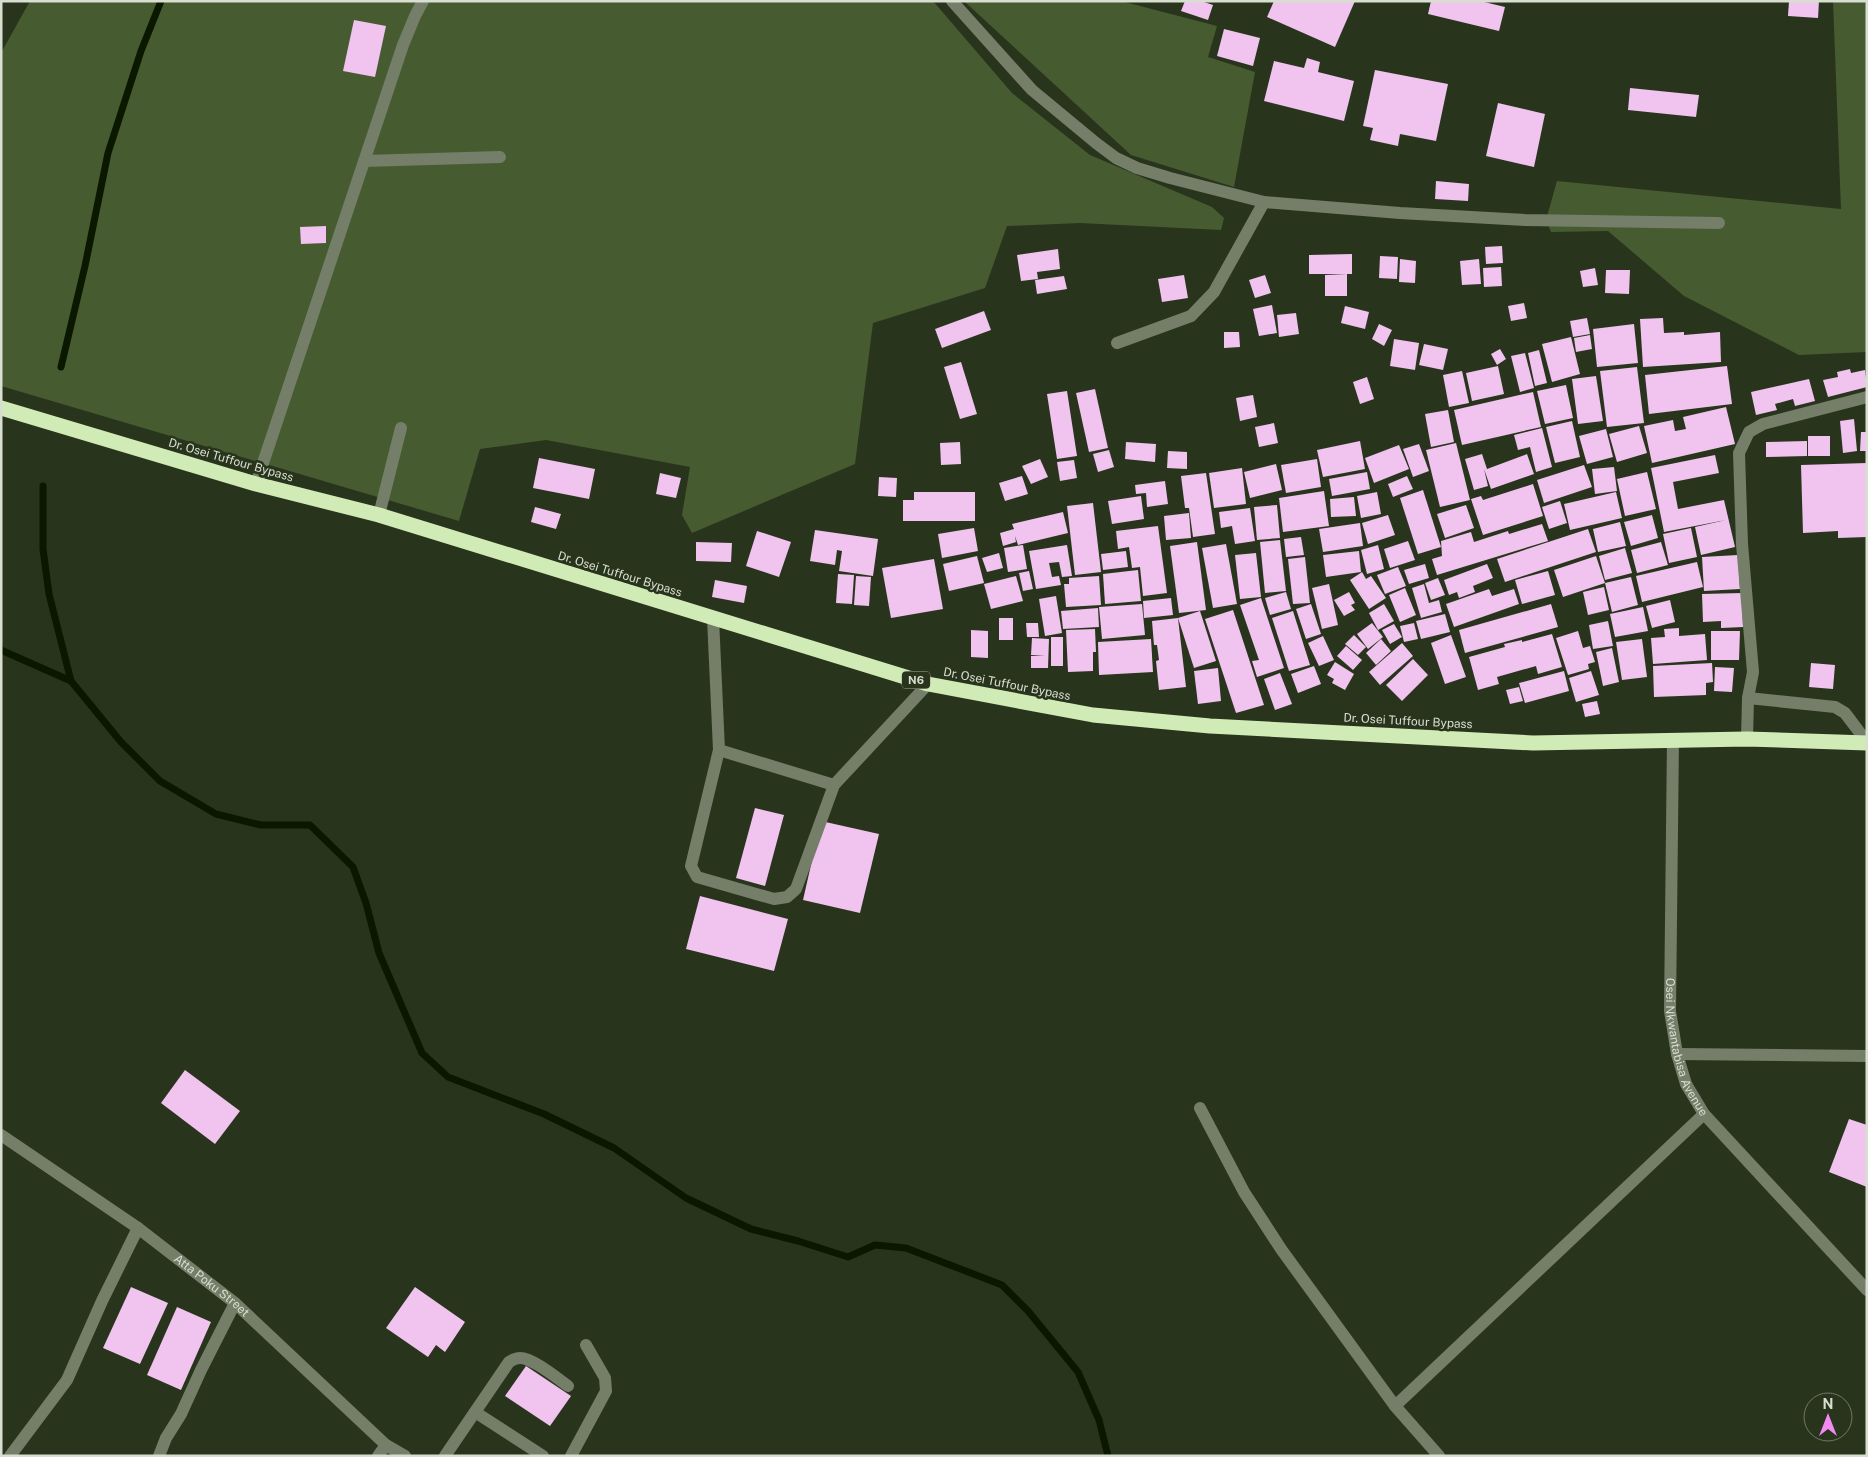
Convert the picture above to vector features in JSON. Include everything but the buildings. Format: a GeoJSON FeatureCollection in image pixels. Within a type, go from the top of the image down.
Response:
{"type":"FeatureCollection","features":[{"type":"Feature","properties":{"kind":"highway","name":"Dr. Osei Tuffour Bypass"},"geometry":{"type":"LineString","coordinates":[[1,408],[256,484],[379,515],[928,684],[1093,715],[1210,726],[1533,743],[1673,739],[1867,742]]}},
{"type":"Feature","properties":{"kind":"street"},"geometry":{"type":"LineString","coordinates":[[256,484],[403,45],[414,16],[423,1]]}},
{"type":"Feature","properties":{"kind":"street"},"geometry":{"type":"LineString","coordinates":[[952,1],[1032,90],[1116,158],[1137,168],[1170,178],[1264,202],[1400,213],[1525,220],[1719,223]]}},
{"type":"Feature","properties":{"kind":"street"},"geometry":{"type":"LineString","coordinates":[[364,161],[500,156]]}},
{"type":"Feature","properties":{"kind":"street"},"geometry":{"type":"LineString","coordinates":[[1117,343],[1191,316],[1214,292],[1264,202]]}},
{"type":"Feature","properties":{"kind":"street"},"geometry":{"type":"LineString","coordinates":[[1747,739],[1748,698],[1753,672],[1742,544],[1739,453],[1748,432],[1763,424],[1867,397]]}},
{"type":"Feature","properties":{"kind":"street"},"geometry":{"type":"LineString","coordinates":[[379,515],[401,428]]}},
{"type":"Feature","properties":{"kind":"street"},"geometry":{"type":"LineString","coordinates":[[713,618],[719,750],[691,866],[697,877],[774,899],[787,897],[796,889],[834,786],[928,684]]}},
{"type":"Feature","properties":{"kind":"street"},"geometry":{"type":"LineString","coordinates":[[1748,698],[1835,707],[1846,713],[1867,742]]}},
{"type":"Feature","properties":{"kind":"street","name":"Osei Nkwantabisa Avenue"},"geometry":{"type":"LineString","coordinates":[[1673,739],[1670,1010],[1677,1054],[1686,1084],[1704,1114],[1867,1290]]}},
{"type":"Feature","properties":{"kind":"street"},"geometry":{"type":"LineString","coordinates":[[719,750],[834,786]]}},
{"type":"Feature","properties":{"kind":"street"},"geometry":{"type":"LineString","coordinates":[[1677,1054],[1867,1056]]}},
{"type":"Feature","properties":{"kind":"street"},"geometry":{"type":"LineString","coordinates":[[1200,1108],[1244,1192],[1276,1241],[1395,1406],[1439,1456]]}},
{"type":"Feature","properties":{"kind":"street"},"geometry":{"type":"LineString","coordinates":[[1395,1406],[1704,1114]]}},
{"type":"Feature","properties":{"kind":"street","name":"Atta Poku Street"},"geometry":{"type":"LineString","coordinates":[[1,1135],[138,1228],[235,1303],[386,1445],[405,1456]]}},
{"type":"Feature","properties":{"kind":"street"},"geometry":{"type":"LineString","coordinates":[[10,1456],[67,1380],[102,1301],[138,1228]]}},
{"type":"Feature","properties":{"kind":"street"},"geometry":{"type":"LineString","coordinates":[[159,1456],[166,1438],[181,1414],[235,1303]]}},
{"type":"Feature","properties":{"kind":"street"},"geometry":{"type":"LineString","coordinates":[[571,1456],[606,1391],[605,1378],[586,1345]]}},
{"type":"Feature","properties":{"kind":"street"},"geometry":{"type":"LineString","coordinates":[[445,1456],[509,1362],[518,1357],[524,1358],[541,1367],[568,1386]]}},
{"type":"Feature","properties":{"kind":"street"},"geometry":{"type":"LineString","coordinates":[[475,1412],[543,1456]]}},
{"type":"Feature","properties":{"kind":"street"},"geometry":{"type":"LineString","coordinates":[[378,1456],[386,1445]]}},
{"type":"Feature","properties":{"kind":"green space"},"geometry":{"type":"Polygon","coordinates":[[[30,1],[933,1],[1012,93],[1090,155],[1212,207],[1224,218],[1221,230],[1080,223],[1007,226],[985,288],[873,323],[855,464],[692,533],[682,515],[690,467],[546,440],[480,449],[459,521],[1,386],[1,53],[30,1]]]}},
{"type":"Feature","properties":{"kind":"green space"},"geometry":{"type":"Polygon","coordinates":[[[964,1],[1121,1],[1217,26],[1208,57],[1255,72],[1234,187],[1131,155],[964,1]]]}},
{"type":"Feature","properties":{"kind":"green space"},"geometry":{"type":"Polygon","coordinates":[[[1833,1],[1867,1],[1867,352],[1799,355],[1684,296],[1608,231],[1551,232],[1546,220],[1557,181],[1841,209],[1833,1]]]}},
{"type":"Feature","properties":{"kind":"waterway"},"geometry":{"type":"LineString","coordinates":[[61,367],[85,266],[108,153],[141,51],[161,1]]}},
{"type":"Feature","properties":{"kind":"waterway"},"geometry":{"type":"LineString","coordinates":[[43,486],[43,549],[49,594],[71,681]]}},
{"type":"Feature","properties":{"kind":"waterway"},"geometry":{"type":"LineString","coordinates":[[1,650],[71,681],[121,742],[160,781],[216,814],[261,825],[310,825],[353,867],[366,903],[379,953],[422,1053],[448,1077],[544,1114],[614,1148],[686,1198],[751,1229],[798,1241],[848,1257],[875,1245],[906,1248],[1002,1285],[1028,1311],[1078,1372],[1099,1420],[1108,1456]]}}]}
